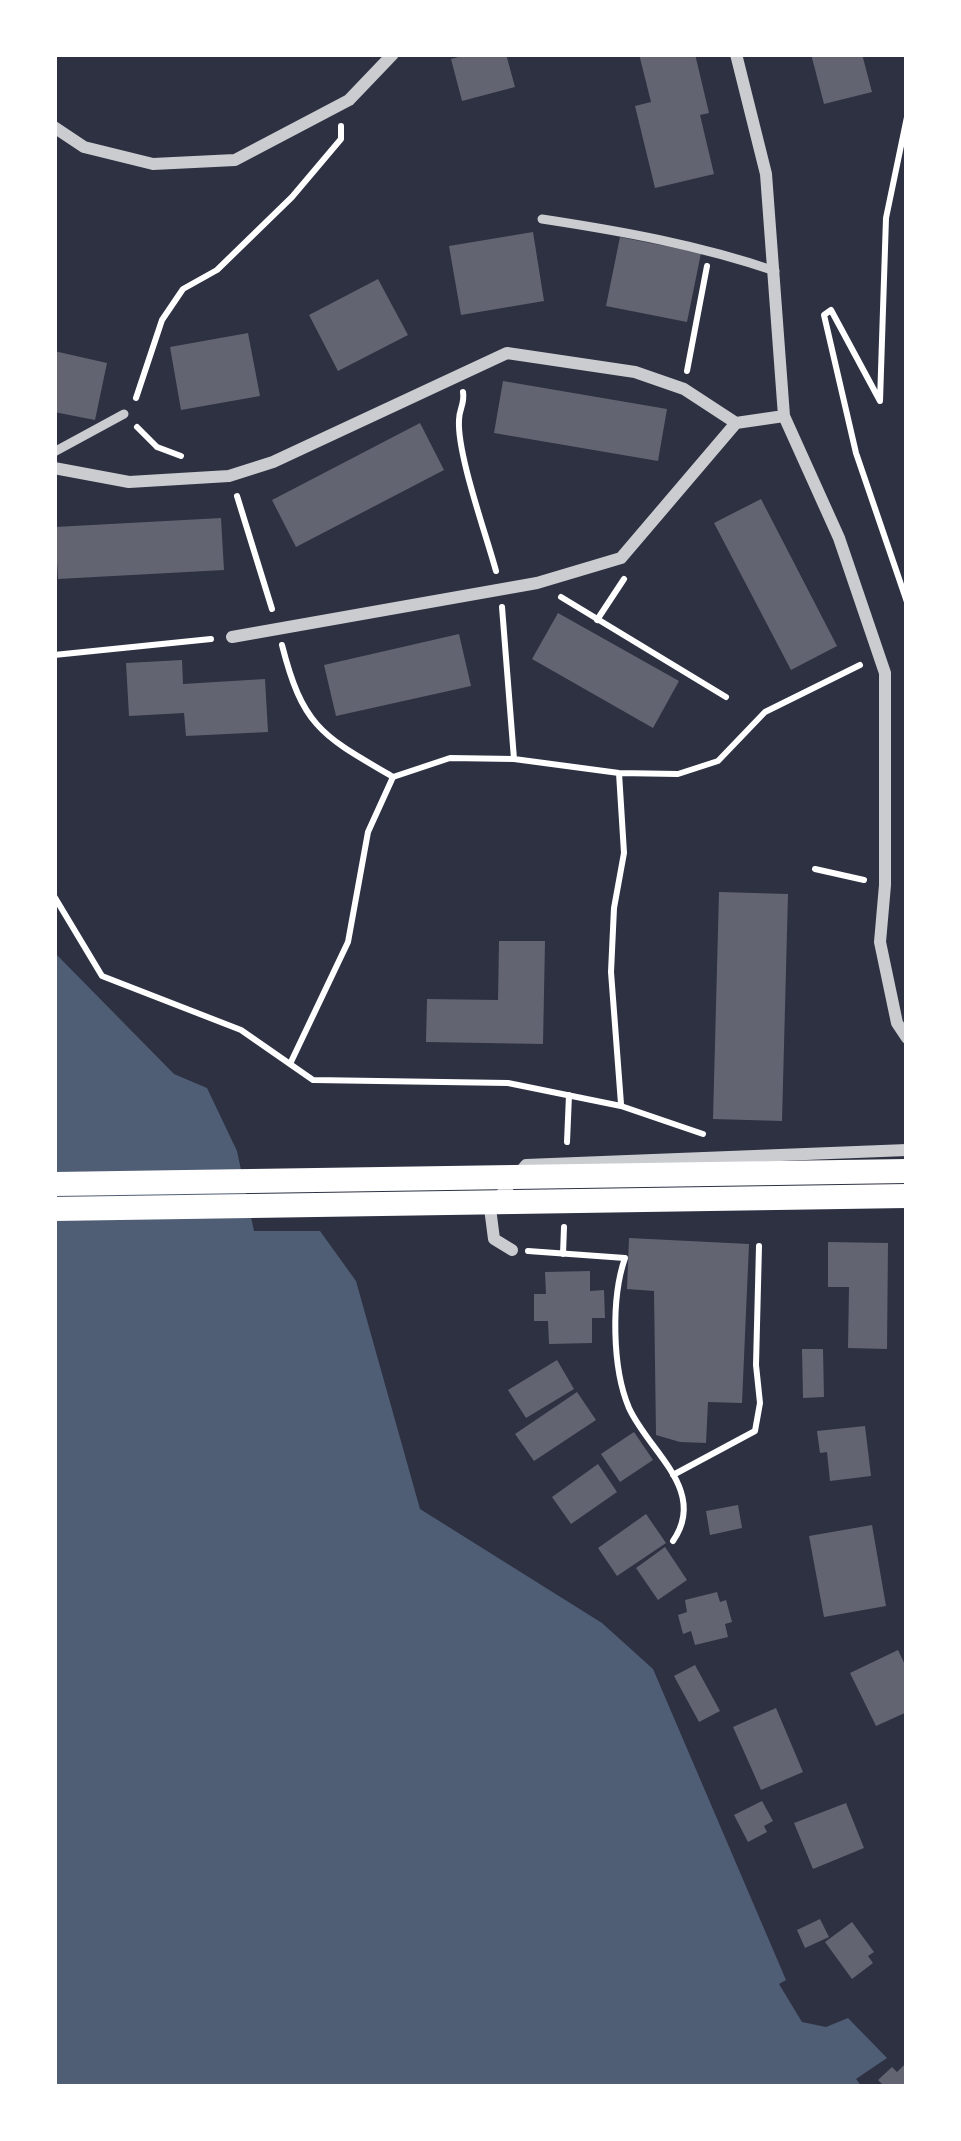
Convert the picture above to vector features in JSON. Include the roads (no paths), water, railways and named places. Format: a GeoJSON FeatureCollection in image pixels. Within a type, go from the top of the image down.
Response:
{"type":"FeatureCollection","features":[{"type":"Feature","properties":{"kind":"main road"},"geometry":{"type":"LineString","coordinates":[[54,1184],[907,1171]]}},
{"type":"Feature","properties":{"kind":"main road"},"geometry":{"type":"LineString","coordinates":[[54,1209],[907,1196]]}},
{"type":"Feature","properties":{"kind":"street"},"geometry":{"type":"LineString","coordinates":[[54,128],[84,147],[152,164],[235,160],[340,104],[393,54]]}},
{"type":"Feature","properties":{"kind":"street"},"geometry":{"type":"LineString","coordinates":[[736,54],[766,174],[784,416],[839,538],[885,673],[880,942],[897,1023],[907,1038]]}},
{"type":"Feature","properties":{"kind":"street"},"geometry":{"type":"LineString","coordinates":[[54,468],[129,482],[229,476],[273,462],[507,353],[635,372],[684,389],[736,423]]}},
{"type":"Feature","properties":{"kind":"street"},"geometry":{"type":"LineString","coordinates":[[232,637],[537,583],[621,558],[736,423],[784,416]]}},
{"type":"Feature","properties":{"kind":"street"},"geometry":{"type":"LineString","coordinates":[[512,1250],[494,1239],[490,1208],[526,1165],[907,1150]]}},
{"type":"Feature","properties":{"kind":"lane"},"geometry":{"type":"LineString","coordinates":[[542,219],[710,250],[775,272]]}},
{"type":"Feature","properties":{"kind":"lane"},"geometry":{"type":"LineString","coordinates":[[54,452],[124,414]]}},
{"type":"Feature","properties":{"kind":"water"},"geometry":{"type":"Polygon","coordinates":[[[54,952],[174,1074],[207,1088],[237,1151],[254,1231],[320,1231],[356,1281],[420,1509],[602,1623],[653,1669],[786,1980],[779,1984],[802,2022],[826,2027],[848,2018],[887,2058],[856,2079],[862,2087],[54,2087],[54,952]]]}}]}
